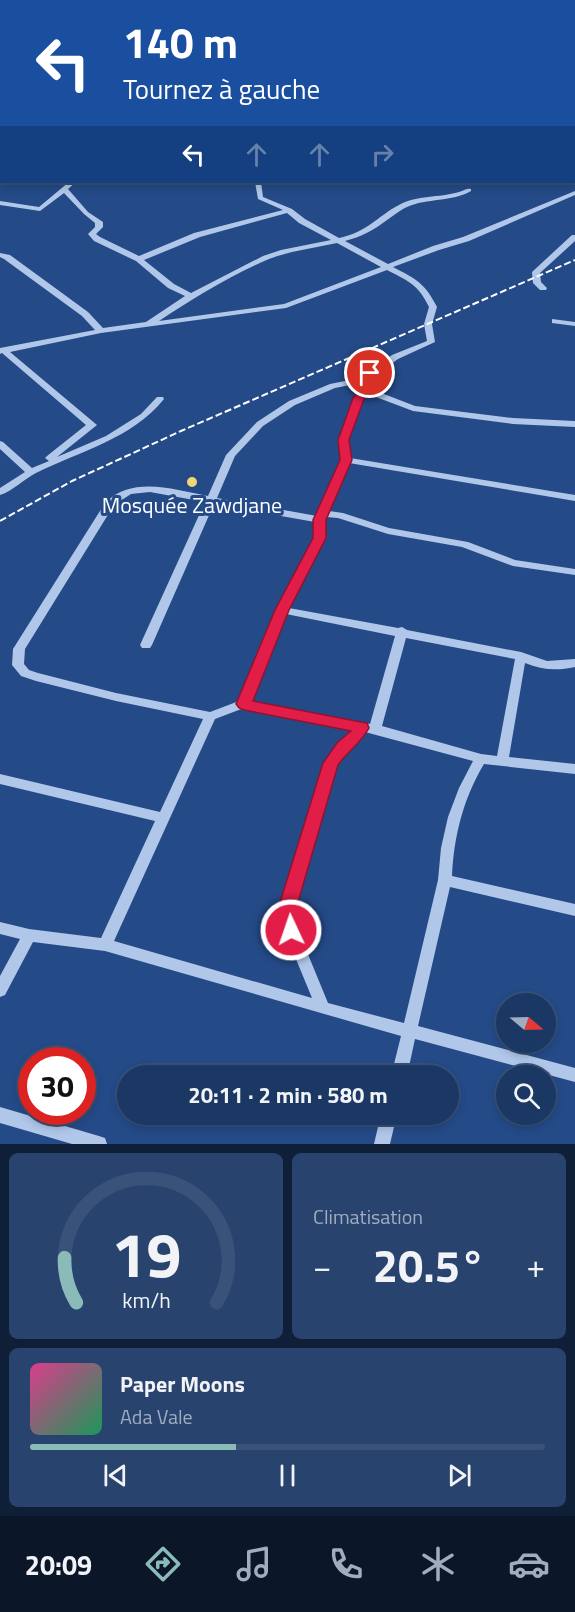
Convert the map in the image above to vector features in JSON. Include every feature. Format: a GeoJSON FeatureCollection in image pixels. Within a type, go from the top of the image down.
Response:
{"type":"FeatureCollection","features":[{"type":"Feature","properties":{"kind":"street"},"geometry":{"type":"LineString","coordinates":[[0,203],[40,208],[72,183]]}},
{"type":"Feature","properties":{"kind":"street"},"geometry":{"type":"LineString","coordinates":[[244,704],[282,610],[320,538],[321,516],[346,460],[344,440],[370,373],[416,346],[431,342],[428,324],[433,307],[422,286],[298,218],[290,210],[260,198],[258,183]]}},
{"type":"Feature","properties":{"kind":"street"},"geometry":{"type":"LineString","coordinates":[[64,189],[86,213],[99,222],[99,227],[92,234],[97,239],[139,259],[171,286],[191,296]]}},
{"type":"Feature","properties":{"kind":"street"},"geometry":{"type":"LineString","coordinates":[[146,326],[191,296],[275,255],[340,242],[370,229],[402,206],[462,194],[470,190]]}},
{"type":"Feature","properties":{"kind":"street"},"geometry":{"type":"LineString","coordinates":[[1,351],[101,331],[286,306],[466,239],[575,193]]}},
{"type":"Feature","properties":{"kind":"street"},"geometry":{"type":"LineString","coordinates":[[139,259],[197,235],[290,210]]}},
{"type":"Feature","properties":{"kind":"street"},"geometry":{"type":"LineString","coordinates":[[543,288],[537,283],[536,272],[575,237]]}},
{"type":"Feature","properties":{"kind":"street"},"geometry":{"type":"LineString","coordinates":[[0,255],[7,257],[85,314],[101,331]]}},
{"type":"Feature","properties":{"kind":"street"},"geometry":{"type":"LineString","coordinates":[[555,321],[575,324]]}},
{"type":"Feature","properties":{"kind":"street"},"geometry":{"type":"LineString","coordinates":[[0,492],[35,470],[92,425],[1,351]]}},
{"type":"Feature","properties":{"kind":"street"},"geometry":{"type":"LineString","coordinates":[[146,645],[231,456],[260,424],[292,403],[333,386],[365,386],[412,408],[513,421],[575,424]]}},
{"type":"Feature","properties":{"kind":"street"},"geometry":{"type":"LineString","coordinates":[[35,470],[109,438],[144,416],[160,399]]}},
{"type":"Feature","properties":{"kind":"street"},"geometry":{"type":"LineString","coordinates":[[0,444],[35,470]]}},
{"type":"Feature","properties":{"kind":"street"},"geometry":{"type":"LineString","coordinates":[[346,460],[575,498]]}},
{"type":"Feature","properties":{"kind":"street"},"geometry":{"type":"LineString","coordinates":[[575,572],[513,562],[464,544],[388,531],[339,515],[321,516],[138,489],[115,499],[101,514],[19,649],[17,658],[18,665],[25,673],[116,697],[210,716],[244,704],[368,728],[481,759],[575,769]]}},
{"type":"Feature","properties":{"kind":"street"},"geometry":{"type":"LineString","coordinates":[[282,610],[521,656],[534,664],[552,668],[575,663]]}},
{"type":"Feature","properties":{"kind":"street"},"geometry":{"type":"LineString","coordinates":[[323,1008],[291,930],[287,909],[331,763],[342,747],[368,728],[402,632]]}},
{"type":"Feature","properties":{"kind":"street"},"geometry":{"type":"LineString","coordinates":[[502,761],[521,656]]}},
{"type":"Feature","properties":{"kind":"street"},"geometry":{"type":"LineString","coordinates":[[105,945],[210,716]]}},
{"type":"Feature","properties":{"kind":"street"},"geometry":{"type":"LineString","coordinates":[[402,1065],[445,880],[445,848],[456,808],[468,779],[481,759]]}},
{"type":"Feature","properties":{"kind":"street"},"geometry":{"type":"LineString","coordinates":[[0,779],[163,818]]}},
{"type":"Feature","properties":{"kind":"street"},"geometry":{"type":"LineString","coordinates":[[445,880],[575,910]]}},
{"type":"Feature","properties":{"kind":"street"},"geometry":{"type":"LineString","coordinates":[[0,928],[29,935],[105,945],[323,1008],[575,1075]]}},
{"type":"Feature","properties":{"kind":"street"},"geometry":{"type":"LineString","coordinates":[[0,990],[29,935]]}},
{"type":"Feature","properties":{"kind":"street"},"geometry":{"type":"LineString","coordinates":[[0,1115],[96,1144]]}},
{"type":"Feature","properties":{"kind":"street"},"geometry":{"type":"LineString","coordinates":[[382,1144],[386,1125]]}},
{"type":"Feature","properties":{"kind":"railway"},"geometry":{"type":"LineString","coordinates":[[0,521],[72,481],[181,431],[575,260]]}},
{"type":"Feature","properties":{"kind":"place","name":"Mosquée Zawdjane"},"geometry":{"type":"Point","coordinates":[192,482]}},
{"type":"Feature","properties":{"kind":"route"},"geometry":{"type":"LineString","coordinates":[[291,930],[287,909],[331,763],[342,747],[355,738],[361,728],[244,704],[282,610],[320,538],[318,527],[320,520],[346,460],[344,440],[359,398],[367,391],[363,380],[370,373]]}}]}
